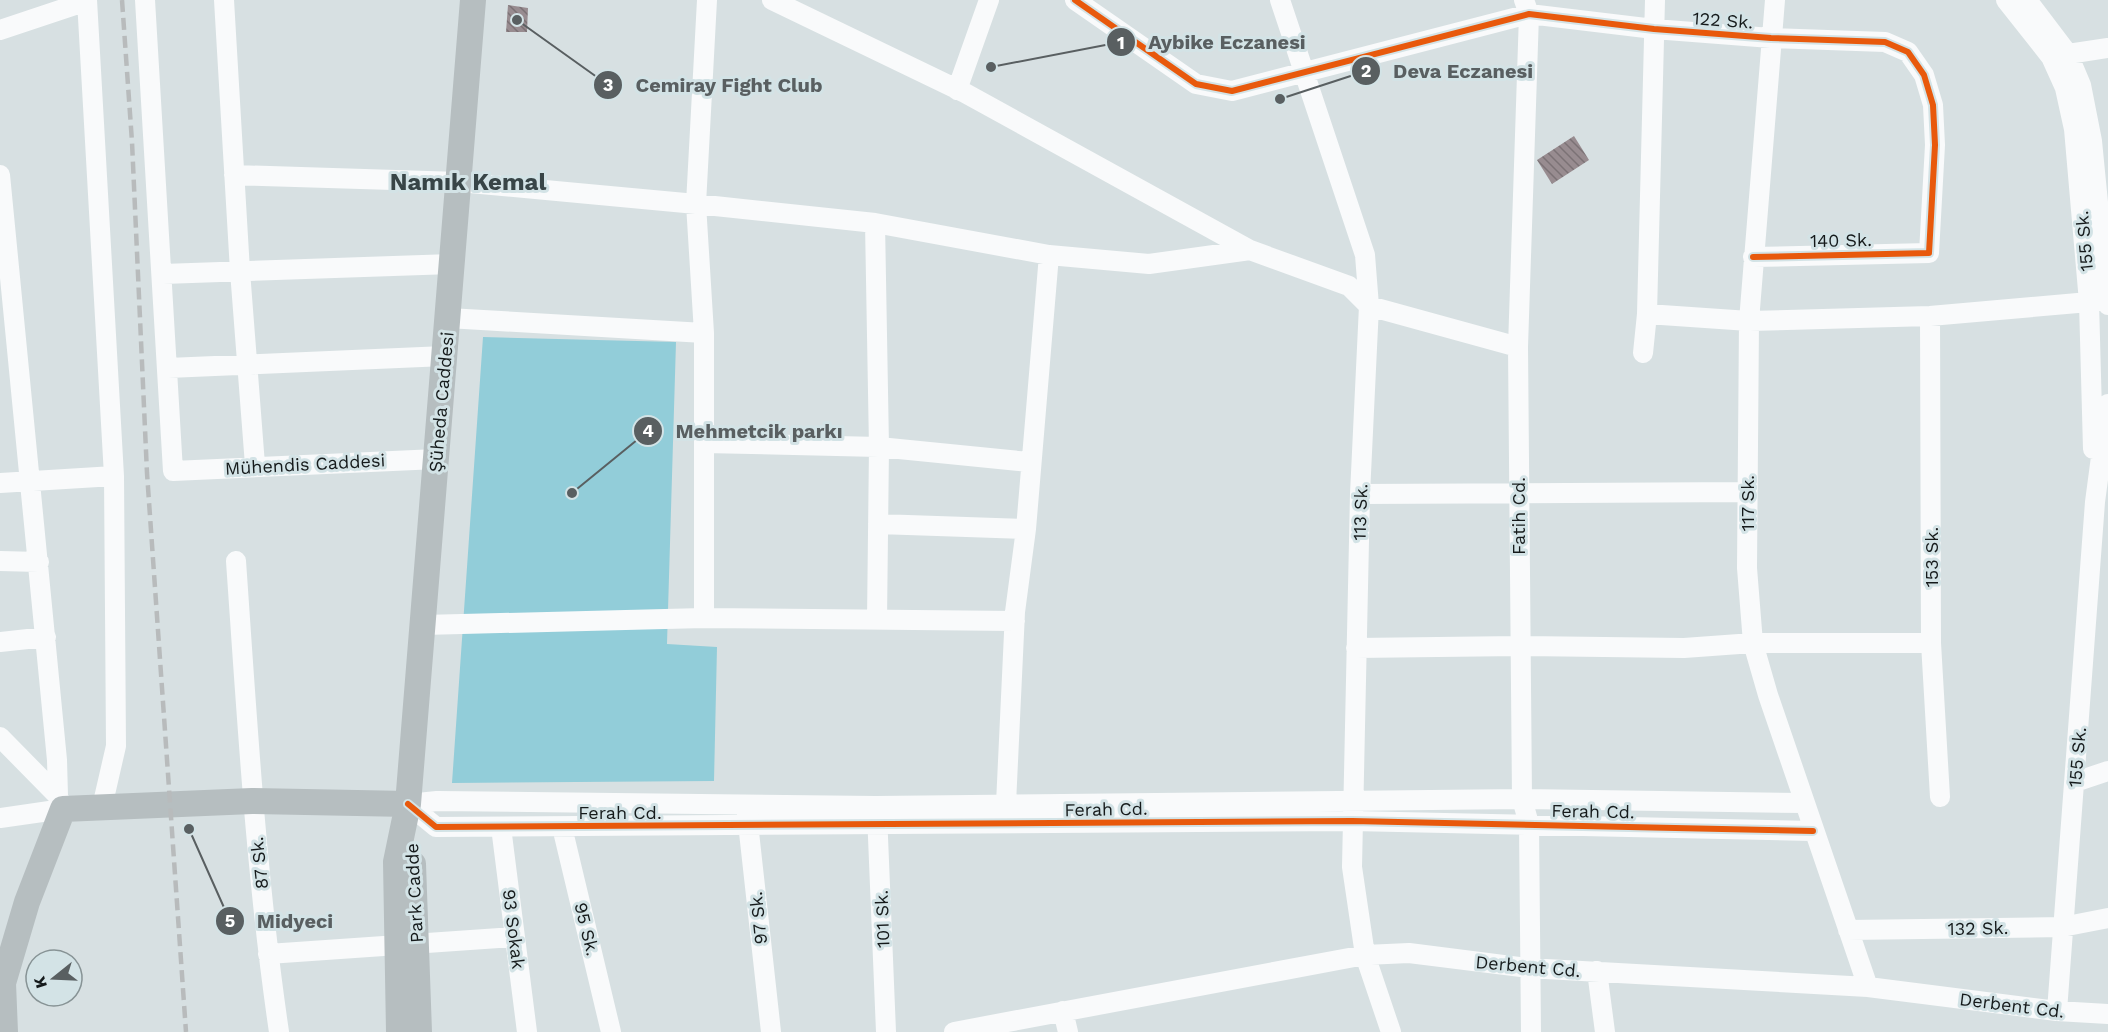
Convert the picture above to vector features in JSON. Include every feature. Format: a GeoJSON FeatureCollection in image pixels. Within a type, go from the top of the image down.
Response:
{"type":"FeatureCollection","features":[{"type":"Feature","properties":{"kind":"main road","name":"Şüheda Caddesi"},"geometry":{"type":"LineString","coordinates":[[408,804],[473,0]]}},
{"type":"Feature","properties":{"kind":"main road"},"geometry":{"type":"LineString","coordinates":[[4,1032],[2,981],[60,802],[102,807],[252,801],[408,804]]}},
{"type":"Feature","properties":{"kind":"main road","name":"Park Cadde"},"geometry":{"type":"LineString","coordinates":[[399,1032],[407,943],[408,804]]}},
{"type":"Feature","properties":{"kind":"main road","name":"Park Cadde"},"geometry":{"type":"LineString","coordinates":[[407,943],[419,1032]]}},
{"type":"Feature","properties":{"kind":"street"},"geometry":{"type":"LineString","coordinates":[[145,0],[168,368],[445,356]]}},
{"type":"Feature","properties":{"kind":"street"},"geometry":{"type":"LineString","coordinates":[[224,0],[240,271],[255,465]]}},
{"type":"Feature","properties":{"kind":"street"},"geometry":{"type":"LineString","coordinates":[[704,618],[704,333],[696,204],[707,0]]}},
{"type":"Feature","properties":{"kind":"street"},"geometry":{"type":"LineString","coordinates":[[772,0],[957,90],[1250,250],[1349,286],[1368,306],[1518,347]]}},
{"type":"Feature","properties":{"kind":"street"},"geometry":{"type":"LineString","coordinates":[[957,90],[989,0]]}},
{"type":"Feature","properties":{"kind":"street","name":"122 Sk."},"geometry":{"type":"LineString","coordinates":[[1075,0],[1196,84],[1232,91],[1307,73],[1527,7],[1654,29],[1770,38],[1885,42],[1908,52],[1924,75],[1933,105],[1935,145],[1929,253]]}},
{"type":"Feature","properties":{"kind":"street","name":"113 Sk."},"geometry":{"type":"LineString","coordinates":[[1280,0],[1307,73],[1365,255],[1368,306],[1360,494],[1352,867],[1365,955],[1391,1032]]}},
{"type":"Feature","properties":{"kind":"street"},"geometry":{"type":"LineString","coordinates":[[1643,353],[1647,315],[1655,0]]}},
{"type":"Feature","properties":{"kind":"street","name":"117 Sk."},"geometry":{"type":"LineString","coordinates":[[1775,0],[1770,38],[1749,321],[1746,492],[1747,568],[1753,643],[1813,831],[1868,987]]}},
{"type":"Feature","properties":{"kind":"street","name":"155 Sk."},"geometry":{"type":"LineString","coordinates":[[2006,0],[2051,57],[2065,88],[2074,129],[2099,303]]}},
{"type":"Feature","properties":{"kind":"street","name":"155 Sk."},"geometry":{"type":"LineString","coordinates":[[2027,0],[2068,54],[2081,85],[2092,141],[2099,303],[2095,502],[2057,1011]]}},
{"type":"Feature","properties":{"kind":"street"},"geometry":{"type":"LineString","coordinates":[[0,30],[87,1],[114,476],[116,746],[102,807]]}},
{"type":"Feature","properties":{"kind":"street","name":"Fatih Cd."},"geometry":{"type":"LineString","coordinates":[[1527,7],[1518,347],[1518,492],[1522,799],[1529,824],[1528,968],[1531,1032]]}},
{"type":"Feature","properties":{"kind":"street"},"geometry":{"type":"LineString","coordinates":[[2068,54],[2108,48]]}},
{"type":"Feature","properties":{"kind":"street"},"geometry":{"type":"LineString","coordinates":[[234,174],[459,182],[696,204],[875,223],[1049,255],[1149,264],[1250,250]]}},
{"type":"Feature","properties":{"kind":"street"},"geometry":{"type":"LineString","coordinates":[[0,175],[32,483],[60,802]]}},
{"type":"Feature","properties":{"kind":"street"},"geometry":{"type":"LineString","coordinates":[[875,223],[879,447],[877,620]]}},
{"type":"Feature","properties":{"kind":"street","name":"140 Sk."},"geometry":{"type":"LineString","coordinates":[[1753,257],[1929,253]]}},
{"type":"Feature","properties":{"kind":"street"},"geometry":{"type":"LineString","coordinates":[[1006,804],[1015,621],[1026,529],[1029,462],[1049,255]]}},
{"type":"Feature","properties":{"kind":"street"},"geometry":{"type":"LineString","coordinates":[[163,274],[452,264]]}},
{"type":"Feature","properties":{"kind":"street"},"geometry":{"type":"LineString","coordinates":[[1647,315],[1749,321],[1930,316],[2099,303]]}},
{"type":"Feature","properties":{"kind":"street","name":"153 Sk."},"geometry":{"type":"LineString","coordinates":[[1930,316],[1931,643],[1940,797]]}},
{"type":"Feature","properties":{"kind":"street"},"geometry":{"type":"LineString","coordinates":[[448,318],[704,333]]}},
{"type":"Feature","properties":{"kind":"street","name":"Mühendis Caddesi"},"geometry":{"type":"LineString","coordinates":[[168,368],[173,471],[255,465],[437,459]]}},
{"type":"Feature","properties":{"kind":"street","name":"155 Sk."},"geometry":{"type":"LineString","coordinates":[[2095,502],[2108,404]]}},
{"type":"Feature","properties":{"kind":"street"},"geometry":{"type":"LineString","coordinates":[[704,443],[879,447],[1029,462]]}},
{"type":"Feature","properties":{"kind":"street"},"geometry":{"type":"LineString","coordinates":[[0,483],[32,483],[114,476]]}},
{"type":"Feature","properties":{"kind":"street"},"geometry":{"type":"LineString","coordinates":[[1360,494],[1746,492]]}},
{"type":"Feature","properties":{"kind":"street"},"geometry":{"type":"LineString","coordinates":[[878,524],[1026,529]]}},
{"type":"Feature","properties":{"kind":"street"},"geometry":{"type":"LineString","coordinates":[[0,561],[39,562]]}},
{"type":"Feature","properties":{"kind":"street","name":"87 Sk."},"geometry":{"type":"LineString","coordinates":[[236,561],[252,801],[268,954],[279,1032]]}},
{"type":"Feature","properties":{"kind":"street"},"geometry":{"type":"LineString","coordinates":[[423,625],[704,618],[1015,621]]}},
{"type":"Feature","properties":{"kind":"street"},"geometry":{"type":"LineString","coordinates":[[0,642],[46,637]]}},
{"type":"Feature","properties":{"kind":"street"},"geometry":{"type":"LineString","coordinates":[[1356,648],[1519,646],[1684,648],[1753,643],[1931,643]]}},
{"type":"Feature","properties":{"kind":"street"},"geometry":{"type":"LineString","coordinates":[[0,737],[60,802]]}},
{"type":"Feature","properties":{"kind":"street"},"geometry":{"type":"LineString","coordinates":[[2074,782],[2108,771]]}},
{"type":"Feature","properties":{"kind":"street","name":"Ferah Cd."},"geometry":{"type":"LineString","coordinates":[[408,804],[435,827],[562,827],[878,826],[1352,812],[1522,799],[1804,803]]}},
{"type":"Feature","properties":{"kind":"street","name":"Ferah Cd."},"geometry":{"type":"LineString","coordinates":[[408,804],[437,801],[876,806],[1006,804],[1352,812],[1529,824],[1813,831]]}},
{"type":"Feature","properties":{"kind":"street"},"geometry":{"type":"LineString","coordinates":[[0,818],[60,802]]}},
{"type":"Feature","properties":{"kind":"street","name":"97 Sk."},"geometry":{"type":"LineString","coordinates":[[746,804],[771,1032]]}},
{"type":"Feature","properties":{"kind":"street","name":"101 Sk."},"geometry":{"type":"LineString","coordinates":[[876,806],[886,1032]]}},
{"type":"Feature","properties":{"kind":"street","name":"93 Sokak"},"geometry":{"type":"LineString","coordinates":[[501,827],[527,1032]]}},
{"type":"Feature","properties":{"kind":"street","name":"95 Sk."},"geometry":{"type":"LineString","coordinates":[[562,827],[611,1032]]}},
{"type":"Feature","properties":{"kind":"street","name":"132 Sk."},"geometry":{"type":"LineString","coordinates":[[1848,930],[2062,927],[2108,918]]}},
{"type":"Feature","properties":{"kind":"street"},"geometry":{"type":"LineString","coordinates":[[268,954],[515,937]]}},
{"type":"Feature","properties":{"kind":"street","name":"Derbent Cd."},"geometry":{"type":"LineString","coordinates":[[961,1031],[1365,955],[1409,953],[1528,968],[1868,987],[2057,1011],[2108,1014]]}},
{"type":"Feature","properties":{"kind":"street"},"geometry":{"type":"LineString","coordinates":[[1597,971],[1605,1032]]}},
{"type":"Feature","properties":{"kind":"street"},"geometry":{"type":"LineString","coordinates":[[1063,1011],[1068,1032]]}},
{"type":"Feature","properties":{"kind":"shaded area"},"geometry":{"type":"Polygon","coordinates":[[[483,337],[676,342],[667,644],[717,647],[714,781],[452,783],[483,337]]]}},
{"type":"Feature","properties":{"kind":"building"},"geometry":{"type":"Polygon","coordinates":[[[508,5],[528,8],[527,32],[506,32],[508,5]]]}},
{"type":"Feature","properties":{"kind":"building"},"geometry":{"type":"Polygon","coordinates":[[[1574,136],[1589,160],[1552,184],[1537,160],[1574,136]]]}},
{"type":"Feature","properties":{"kind":"railway"},"geometry":{"type":"LineString","coordinates":[[122,0],[132,142],[147,473],[186,1032]]}},
{"type":"Feature","properties":{"kind":"cycle path"},"geometry":{"type":"LineString","coordinates":[[1075,0],[1196,84],[1232,91],[1529,14],[1654,29],[1771,38],[1885,42],[1908,52],[1924,75],[1933,105],[1935,145],[1929,253],[1753,257]]}},
{"type":"Feature","properties":{"kind":"cycle path"},"geometry":{"type":"LineString","coordinates":[[408,804],[436,827],[1352,821],[1813,831]]}},
{"type":"Feature","properties":{"kind":"place","name":"Cemiray Fight Club"},"geometry":{"type":"Point","coordinates":[517,20]}},
{"type":"Feature","properties":{"kind":"place","name":"Aybike Eczanesi"},"geometry":{"type":"Point","coordinates":[991,67]}},
{"type":"Feature","properties":{"kind":"place","name":"Deva Eczanesi"},"geometry":{"type":"Point","coordinates":[1280,99]}},
{"type":"Feature","properties":{"kind":"place","name":"Mehmetcik parkı"},"geometry":{"type":"Point","coordinates":[572,493]}},
{"type":"Feature","properties":{"kind":"place","name":"Midyeci"},"geometry":{"type":"Point","coordinates":[189,829]}},
{"type":"Feature","properties":{"kind":"district","name":"Namık Kemal"},"geometry":{"type":"Point","coordinates":[468,182]}}]}
